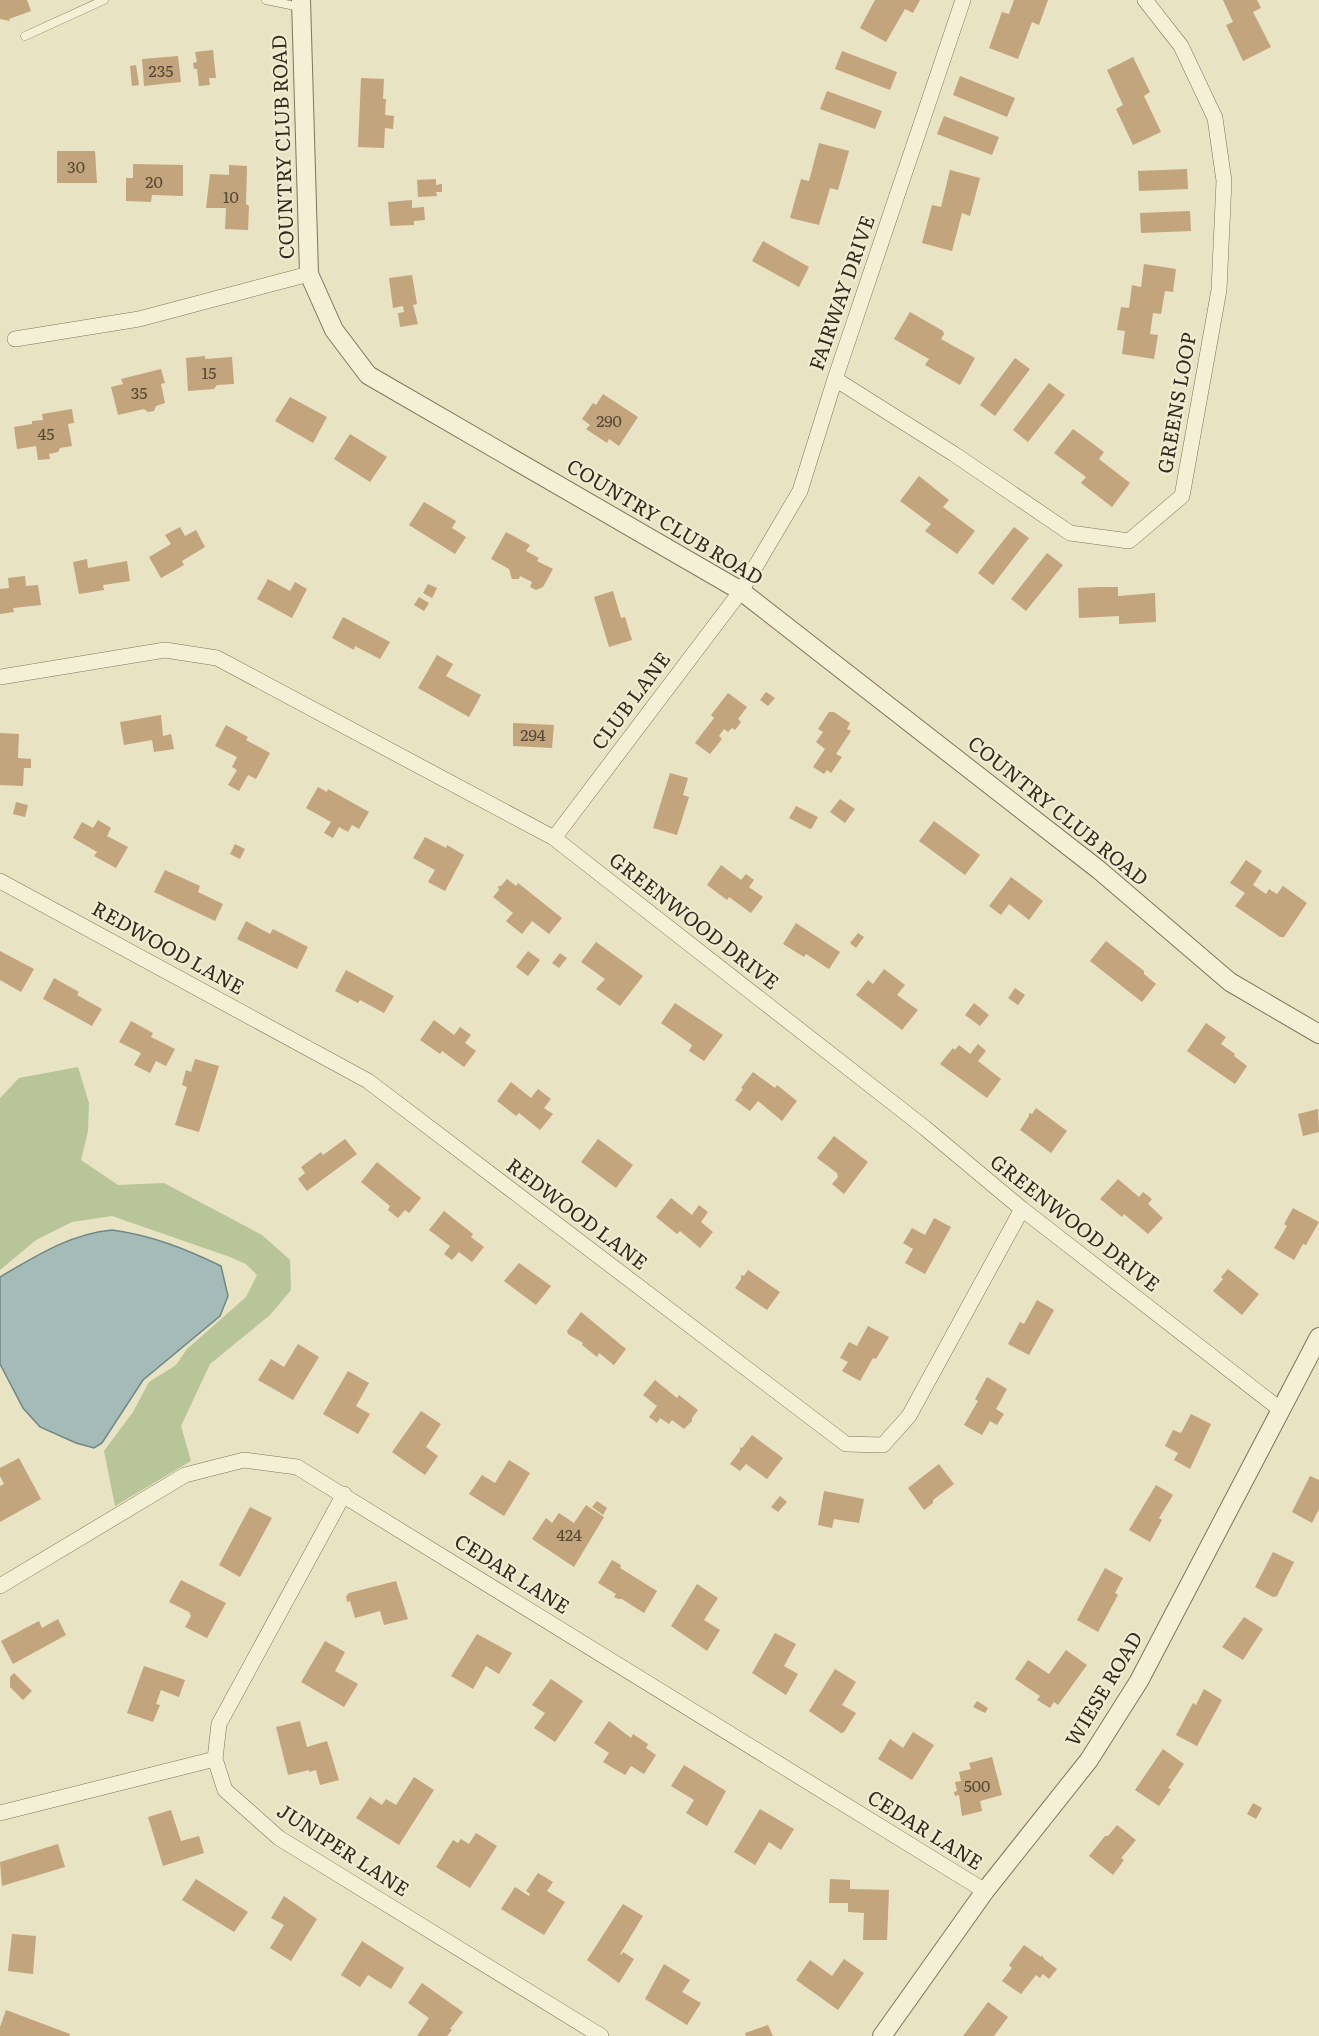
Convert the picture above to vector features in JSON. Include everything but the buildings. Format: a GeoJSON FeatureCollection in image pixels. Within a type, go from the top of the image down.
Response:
{"type":"FeatureCollection","features":[{"type":"Feature","properties":{"kind":"street","name":"FAIRWAY DRIVE"},"geometry":{"type":"LineString","coordinates":[[741,591],[800,491],[835,379],[963,0]]}},
{"type":"Feature","properties":{"kind":"street","name":"GREENS LOOP"},"geometry":{"type":"LineString","coordinates":[[835,379],[954,454],[1070,533],[1129,541],[1182,496],[1218,290],[1224,181],[1215,118],[1181,46],[1145,0]]}},
{"type":"Feature","properties":{"kind":"street","name":"COUNTRY CLUB ROAD"},"geometry":{"type":"LineString","coordinates":[[301,3],[309,274],[334,330],[368,375],[741,591],[1099,870],[1230,982],[1319,1034]]}},
{"type":"Feature","properties":{"kind":"street"},"geometry":{"type":"LineString","coordinates":[[15,339],[139,319],[309,274]]}},
{"type":"Feature","properties":{"kind":"street","name":"CLUB LANE"},"geometry":{"type":"LineString","coordinates":[[554,838],[741,591]]}},
{"type":"Feature","properties":{"kind":"street","name":"GREENWOOD DRIVE"},"geometry":{"type":"LineString","coordinates":[[0,677],[165,650],[217,658],[554,838],[925,1128],[1022,1209],[1281,1410]]}},
{"type":"Feature","properties":{"kind":"street","name":"REDWOOD LANE"},"geometry":{"type":"LineString","coordinates":[[0,881],[368,1081],[846,1444],[883,1445],[909,1416],[1022,1209]]}},
{"type":"Feature","properties":{"kind":"street","name":"WIESE ROAD"},"geometry":{"type":"LineString","coordinates":[[882,2036],[985,1892],[1089,1760],[1139,1681],[1319,1337]]}},
{"type":"Feature","properties":{"kind":"street","name":"CEDAR LANE"},"geometry":{"type":"LineString","coordinates":[[0,1586],[185,1474],[244,1460],[297,1467],[985,1892]]}},
{"type":"Feature","properties":{"kind":"street","name":"JUNIPER LANE"},"geometry":{"type":"LineString","coordinates":[[344,1494],[219,1724],[215,1759],[225,1790],[279,1838],[601,2036]]}},
{"type":"Feature","properties":{"kind":"street"},"geometry":{"type":"LineString","coordinates":[[0,1813],[215,1759]]}},
{"type":"Feature","properties":{"kind":"lane"},"geometry":{"type":"LineString","coordinates":[[25,36],[104,0]]}},
{"type":"Feature","properties":{"kind":"lane"},"geometry":{"type":"LineString","coordinates":[[266,0],[301,3]]}},
{"type":"Feature","properties":{"kind":"green space"},"geometry":{"type":"Polygon","coordinates":[[[78,1067],[89,1103],[88,1131],[81,1160],[118,1185],[164,1183],[262,1235],[290,1260],[291,1290],[270,1315],[210,1364],[181,1426],[191,1461],[115,1506],[104,1451],[133,1412],[149,1382],[176,1365],[187,1349],[246,1297],[257,1275],[246,1264],[230,1257],[112,1216],[72,1222],[36,1240],[0,1270],[0,1098],[19,1078],[78,1067]]]}},
{"type":"Feature","properties":{"kind":"water"},"geometry":{"type":"Polygon","coordinates":[[[112,1230],[141,1235],[221,1266],[228,1296],[220,1316],[143,1380],[102,1443],[94,1448],[76,1443],[40,1427],[23,1408],[0,1364],[0,1277],[68,1241],[112,1230]]]}}]}
